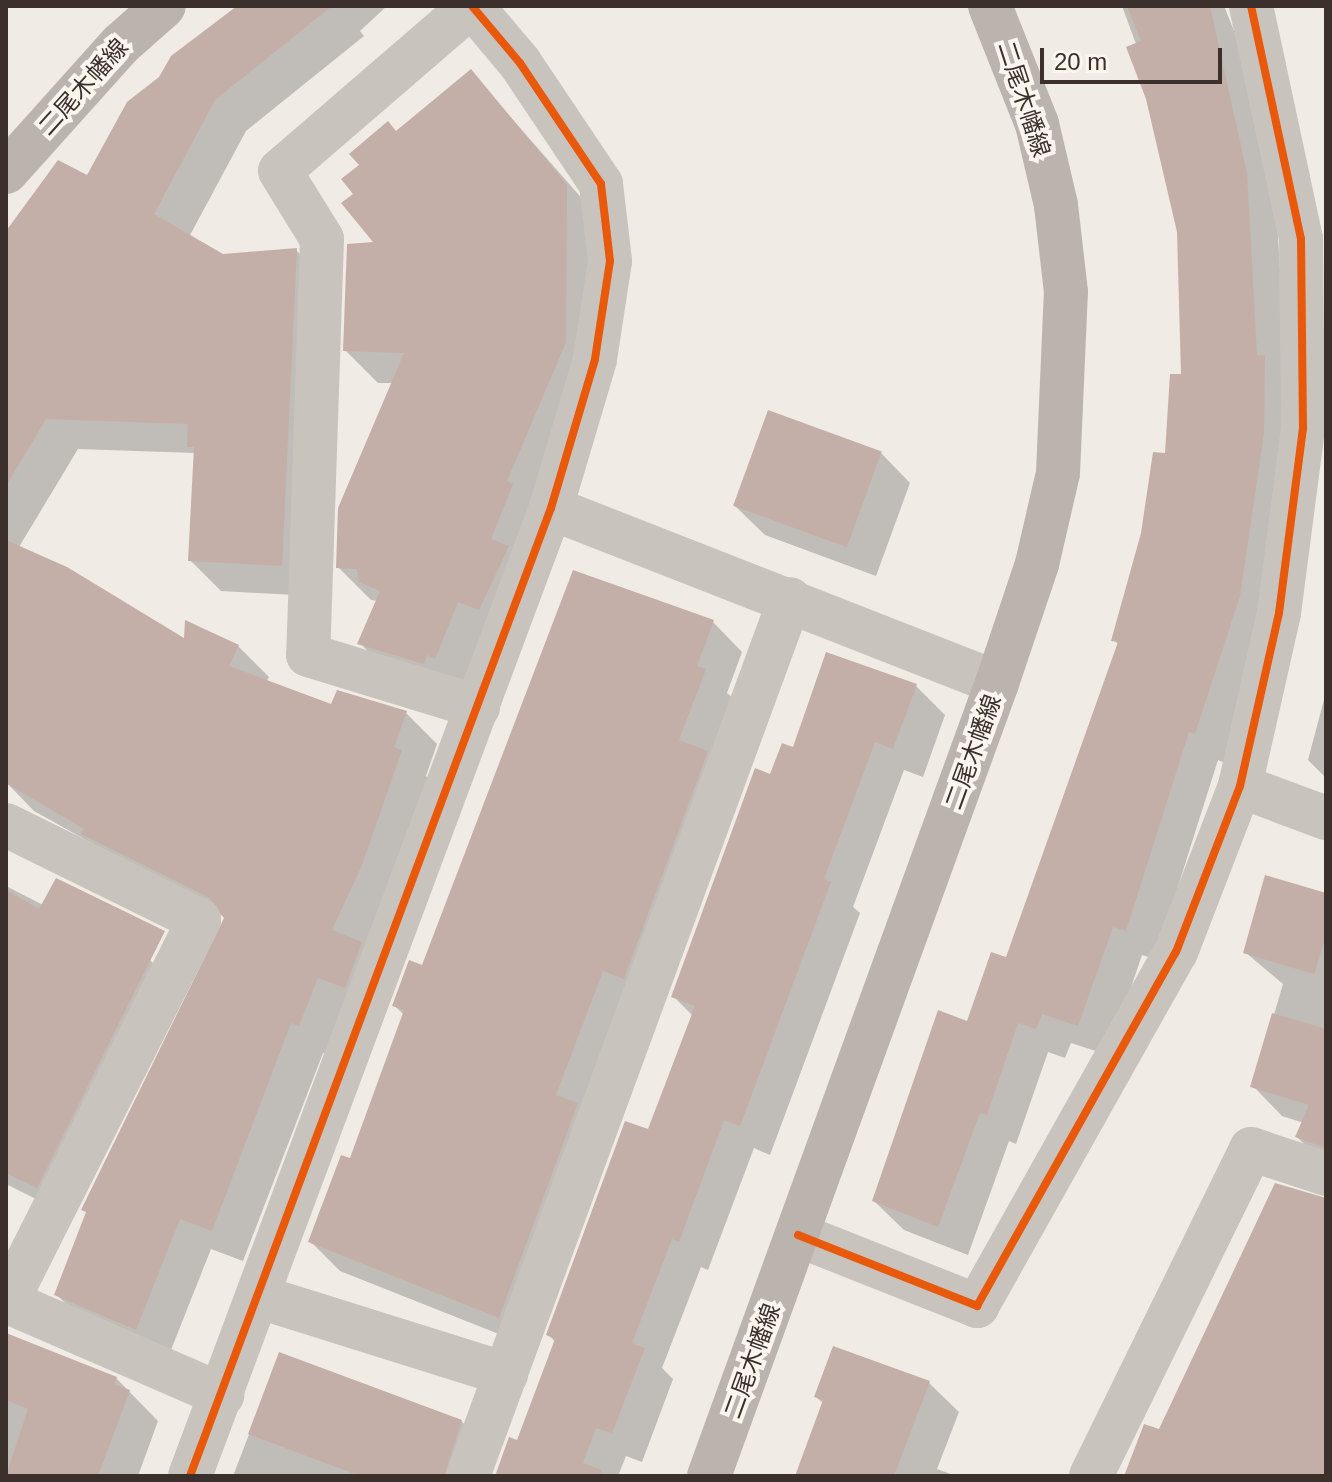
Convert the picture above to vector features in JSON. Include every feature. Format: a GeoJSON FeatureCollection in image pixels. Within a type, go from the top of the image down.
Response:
{"type":"FeatureCollection","features":[{"type":"Feature","properties":{"kind":"main road","name":"二尾木幡線"},"geometry":{"type":"LineString","coordinates":[[6,172],[121,44],[164,6]]}},
{"type":"Feature","properties":{"kind":"main road","name":"二尾木幡線"},"geometry":{"type":"LineString","coordinates":[[709,1476],[997,683],[1037,564],[1058,473],[1066,292],[1056,205],[1037,124],[990,6]]}},
{"type":"Feature","properties":{"kind":"street"},"geometry":{"type":"LineString","coordinates":[[190,1476],[260,1297],[478,707],[551,508],[597,345],[610,261],[601,184],[520,63],[472,6],[280,171],[322,239],[308,655],[478,707]]}},
{"type":"Feature","properties":{"kind":"street"},"geometry":{"type":"LineString","coordinates":[[798,1235],[977,1306],[1176,952],[1240,786],[1279,613],[1303,429],[1301,239],[1251,6]]}},
{"type":"Feature","properties":{"kind":"street"},"geometry":{"type":"LineString","coordinates":[[551,508],[790,599],[997,683]]}},
{"type":"Feature","properties":{"kind":"street"},"geometry":{"type":"LineString","coordinates":[[468,1476],[790,599]]}},
{"type":"Feature","properties":{"kind":"street"},"geometry":{"type":"LineString","coordinates":[[1240,786],[1326,818]]}},
{"type":"Feature","properties":{"kind":"street"},"geometry":{"type":"LineString","coordinates":[[6,825],[199,920],[7,1302],[222,1395]]}},
{"type":"Feature","properties":{"kind":"street"},"geometry":{"type":"LineString","coordinates":[[1091,1476],[1251,1149],[1326,1174]]}},
{"type":"Feature","properties":{"kind":"street"},"geometry":{"type":"LineString","coordinates":[[260,1297],[506,1374]]}},
{"type":"Feature","properties":{"kind":"building"},"geometry":{"type":"Polygon","coordinates":[[[237,6],[332,6],[215,100],[154,214],[223,254],[297,248],[282,566],[188,561],[194,447],[187,447],[188,424],[46,419],[6,486],[6,231],[58,160],[87,175],[127,102],[159,77],[171,56],[237,6]]]}},
{"type":"Feature","properties":{"kind":"building"},"geometry":{"type":"Polygon","coordinates":[[[1127,6],[1210,6],[1247,173],[1257,355],[1265,355],[1264,433],[1240,596],[1195,734],[1189,732],[1126,931],[1113,927],[1078,1026],[1042,1014],[1036,1029],[1018,1023],[987,1115],[980,1113],[938,1227],[872,1201],[938,1010],[967,1021],[991,952],[1006,957],[1118,642],[1111,641],[1141,533],[1153,452],[1165,453],[1170,374],[1181,374],[1177,232],[1146,99],[1126,47],[1141,41],[1127,6]]]}},
{"type":"Feature","properties":{"kind":"building"},"geometry":{"type":"Polygon","coordinates":[[[471,69],[567,185],[566,342],[507,481],[513,484],[491,539],[509,546],[479,610],[458,602],[435,659],[427,655],[424,664],[357,644],[380,591],[359,582],[357,569],[336,568],[338,508],[404,353],[343,351],[347,244],[373,242],[341,203],[353,194],[341,179],[359,165],[349,154],[388,121],[396,131],[471,69]]]}},
{"type":"Feature","properties":{"kind":"building"},"geometry":{"type":"Polygon","coordinates":[[[768,410],[882,451],[847,547],[733,506],[768,410]]]}},
{"type":"Feature","properties":{"kind":"building"},"geometry":{"type":"Polygon","coordinates":[[[6,540],[67,567],[184,638],[185,620],[239,645],[229,666],[331,704],[337,690],[407,711],[394,747],[402,750],[362,865],[332,930],[362,942],[345,988],[318,978],[299,1026],[291,1023],[212,1231],[180,1219],[136,1330],[54,1295],[86,1212],[81,1210],[224,918],[210,898],[81,834],[84,829],[6,783],[6,540]]]}},
{"type":"Feature","properties":{"kind":"building"},"geometry":{"type":"Polygon","coordinates":[[[573,570],[714,620],[697,666],[706,669],[679,740],[708,751],[624,979],[603,971],[556,1095],[578,1103],[499,1318],[308,1242],[341,1155],[350,1158],[404,1010],[392,1006],[409,960],[422,965],[573,570]]]}},
{"type":"Feature","properties":{"kind":"building"},"geometry":{"type":"Polygon","coordinates":[[[826,652],[917,684],[893,749],[875,742],[824,879],[831,882],[740,1126],[724,1120],[679,1242],[672,1239],[632,1343],[645,1348],[612,1433],[596,1428],[583,1463],[601,1470],[600,1476],[495,1476],[509,1437],[517,1440],[555,1339],[546,1335],[625,1121],[648,1129],[695,1006],[671,997],[755,768],[770,774],[782,743],[793,747],[826,652]]]}},
{"type":"Feature","properties":{"kind":"building"},"geometry":{"type":"Polygon","coordinates":[[[1265,875],[1326,893],[1326,935],[1314,974],[1243,953],[1265,875]]]}},
{"type":"Feature","properties":{"kind":"building"},"geometry":{"type":"Polygon","coordinates":[[[56,878],[165,931],[37,1188],[6,1173],[6,890],[39,909],[56,878]]]}},
{"type":"Feature","properties":{"kind":"building"},"geometry":{"type":"Polygon","coordinates":[[[1272,1013],[1326,1029],[1326,1148],[1295,1137],[1309,1105],[1250,1087],[1272,1013]]]}},
{"type":"Feature","properties":{"kind":"building"},"geometry":{"type":"Polygon","coordinates":[[[1275,1183],[1326,1198],[1326,1476],[1124,1476],[1144,1424],[1159,1429],[1275,1183]]]}},
{"type":"Feature","properties":{"kind":"building"},"geometry":{"type":"Polygon","coordinates":[[[6,1333],[117,1377],[114,1384],[130,1390],[98,1476],[6,1476],[28,1409],[6,1400],[6,1333]]]}},
{"type":"Feature","properties":{"kind":"building"},"geometry":{"type":"Polygon","coordinates":[[[833,1346],[930,1381],[894,1476],[795,1476],[823,1400],[814,1397],[833,1346]]]}},
{"type":"Feature","properties":{"kind":"building"},"geometry":{"type":"Polygon","coordinates":[[[279,1352],[462,1420],[444,1476],[360,1476],[248,1434],[279,1352]]]}},
{"type":"Feature","properties":{"kind":"cycle path"},"geometry":{"type":"LineString","coordinates":[[190,1476],[551,508],[595,359],[610,261],[601,184],[520,63],[472,6]]}},
{"type":"Feature","properties":{"kind":"cycle path"},"geometry":{"type":"LineString","coordinates":[[798,1235],[977,1306],[1176,952],[1240,786],[1279,613],[1303,429],[1301,239],[1251,6]]}}]}
